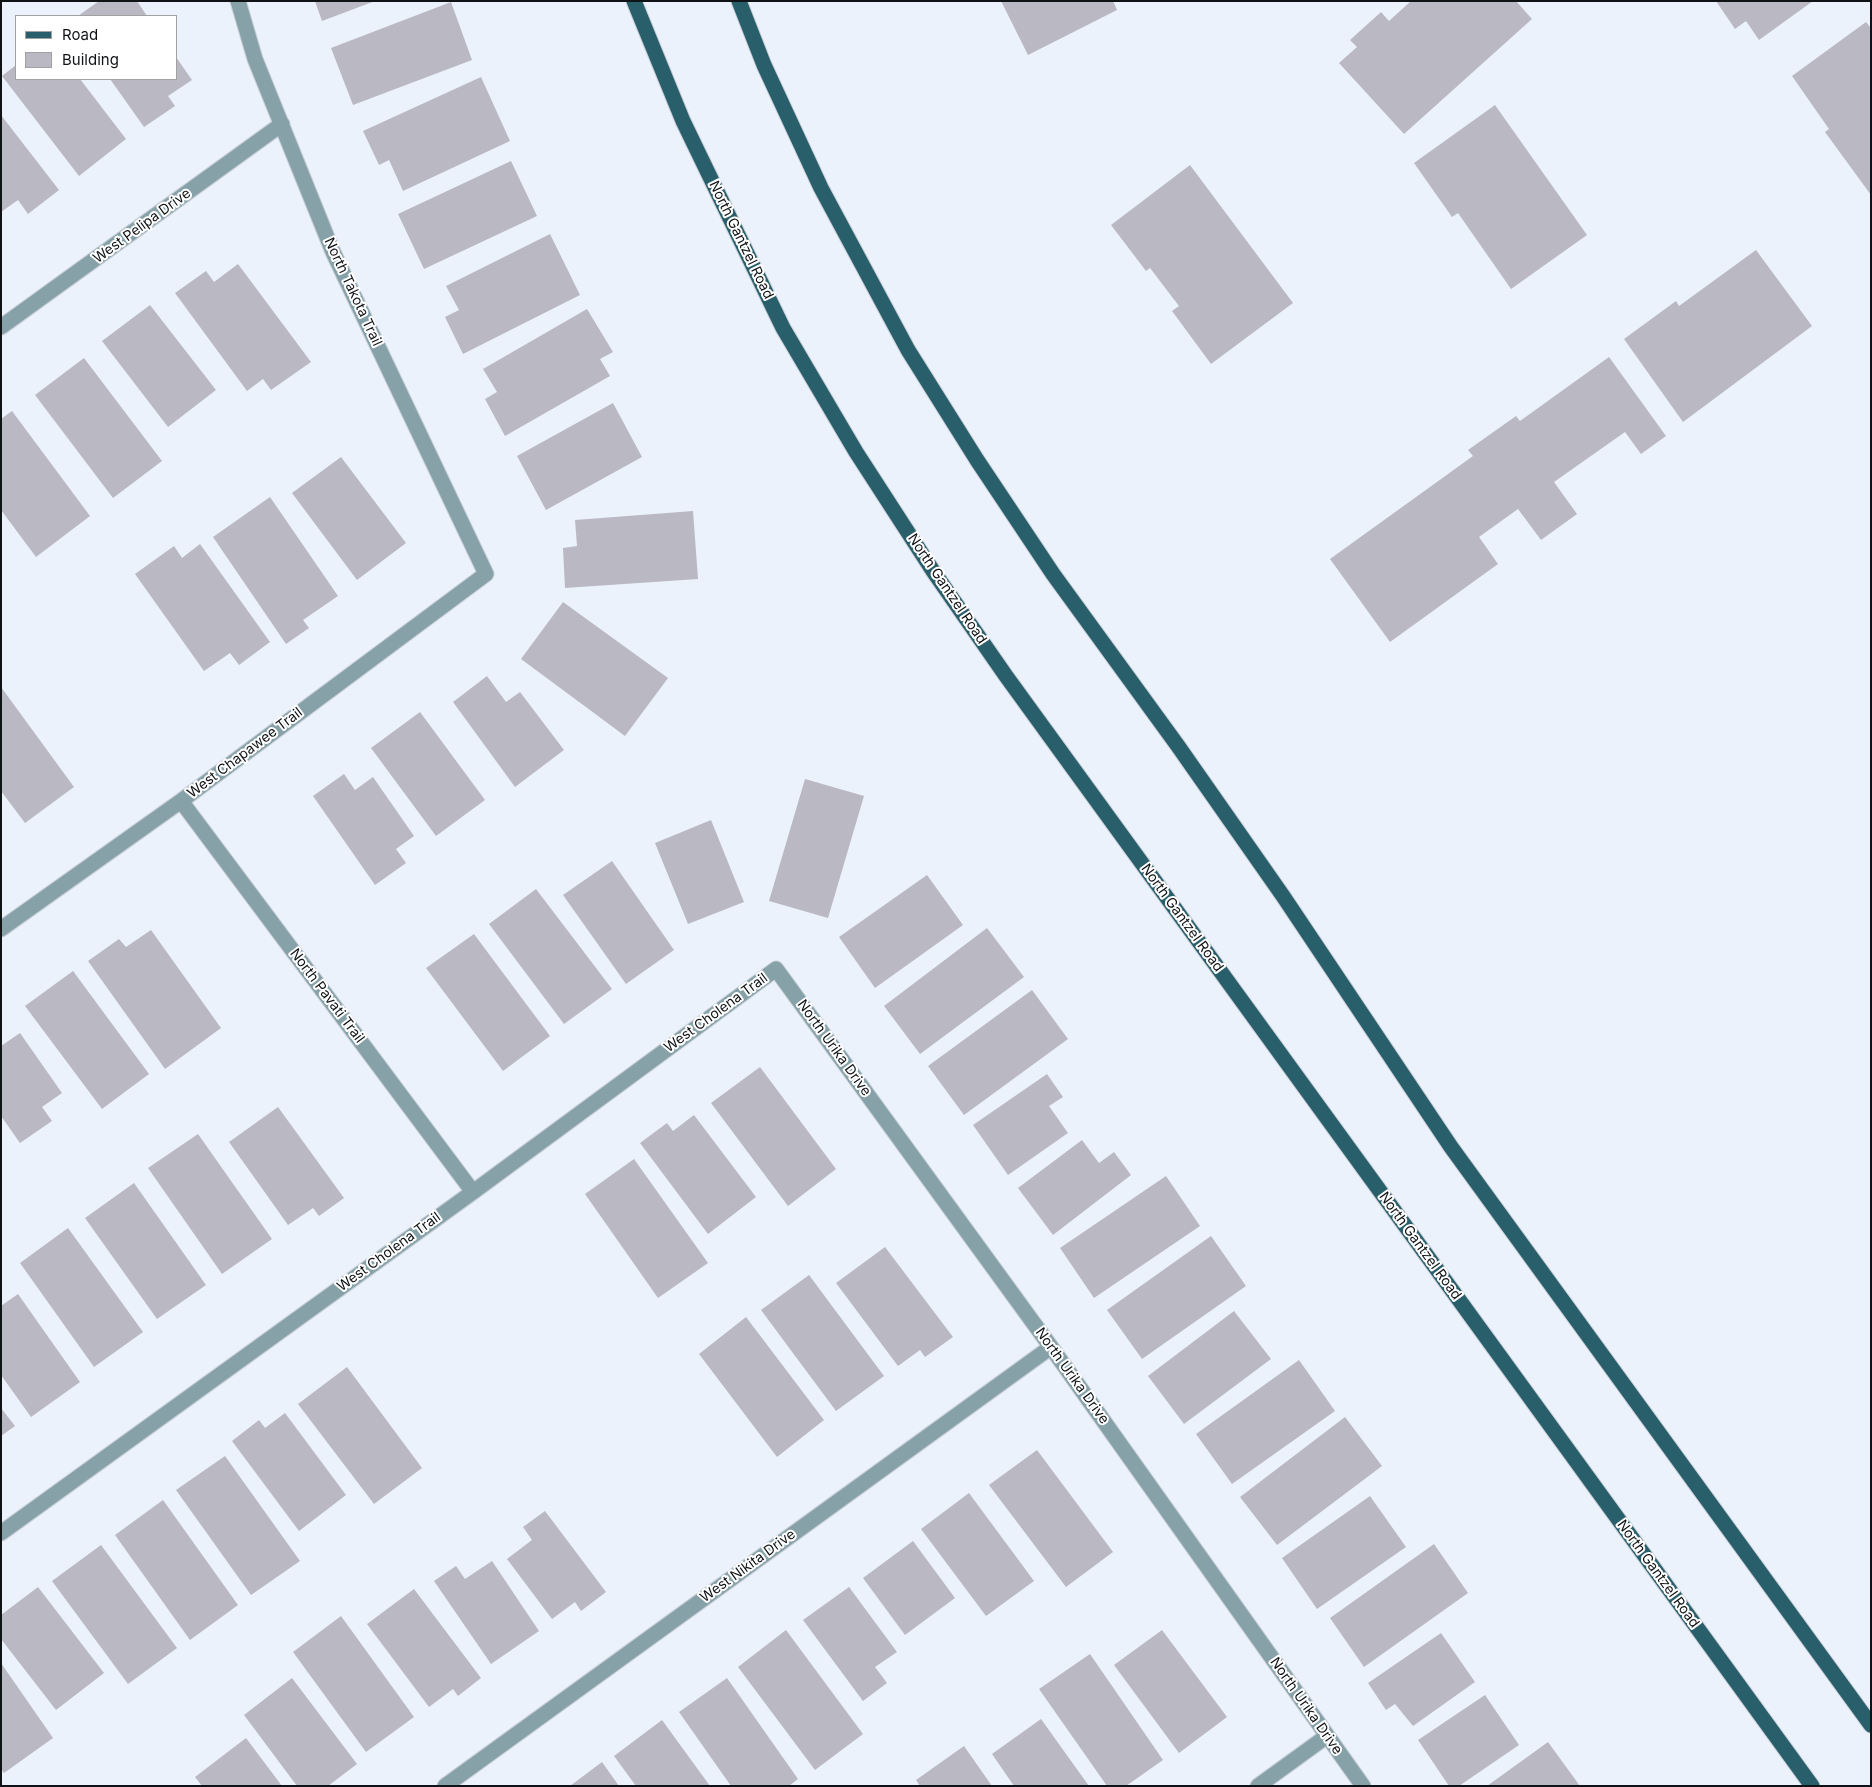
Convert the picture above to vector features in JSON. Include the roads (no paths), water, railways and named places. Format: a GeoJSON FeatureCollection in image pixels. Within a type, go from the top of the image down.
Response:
{"type":"FeatureCollection","features":[{"type":"Feature","properties":{"kind":"main road","name":"North Gantzel Road"},"geometry":{"type":"LineString","coordinates":[[634,1],[683,121],[784,328],[856,452],[933,571],[1006,676],[1812,1786]]}},
{"type":"Feature","properties":{"kind":"main road"},"geometry":{"type":"LineString","coordinates":[[739,1],[764,65],[821,188],[908,350],[978,460],[1053,574],[1278,888],[1451,1146],[1871,1725]]}},
{"type":"Feature","properties":{"kind":"street","name":"North Takota Trail"},"geometry":{"type":"LineString","coordinates":[[238,1],[255,59],[333,252],[486,574]]}},
{"type":"Feature","properties":{"kind":"street","name":"West Pelipa Drive"},"geometry":{"type":"LineString","coordinates":[[1,328],[282,124]]}},
{"type":"Feature","properties":{"kind":"street","name":"West Chapawee Trail"},"geometry":{"type":"LineString","coordinates":[[1,930],[181,800],[486,574]]}},
{"type":"Feature","properties":{"kind":"street","name":"North Pavati Trail"},"geometry":{"type":"LineString","coordinates":[[181,800],[472,1192]]}},
{"type":"Feature","properties":{"kind":"street","name":"West Cholena Trail"},"geometry":{"type":"LineString","coordinates":[[1,1534],[776,969]]}},
{"type":"Feature","properties":{"kind":"street","name":"North Urika Drive"},"geometry":{"type":"LineString","coordinates":[[776,969],[1051,1347],[1363,1786]]}},
{"type":"Feature","properties":{"kind":"street","name":"West Nikita Drive"},"geometry":{"type":"LineString","coordinates":[[445,1786],[1051,1347]]}},
{"type":"Feature","properties":{"kind":"street"},"geometry":{"type":"LineString","coordinates":[[1258,1786],[1327,1736]]}}]}
